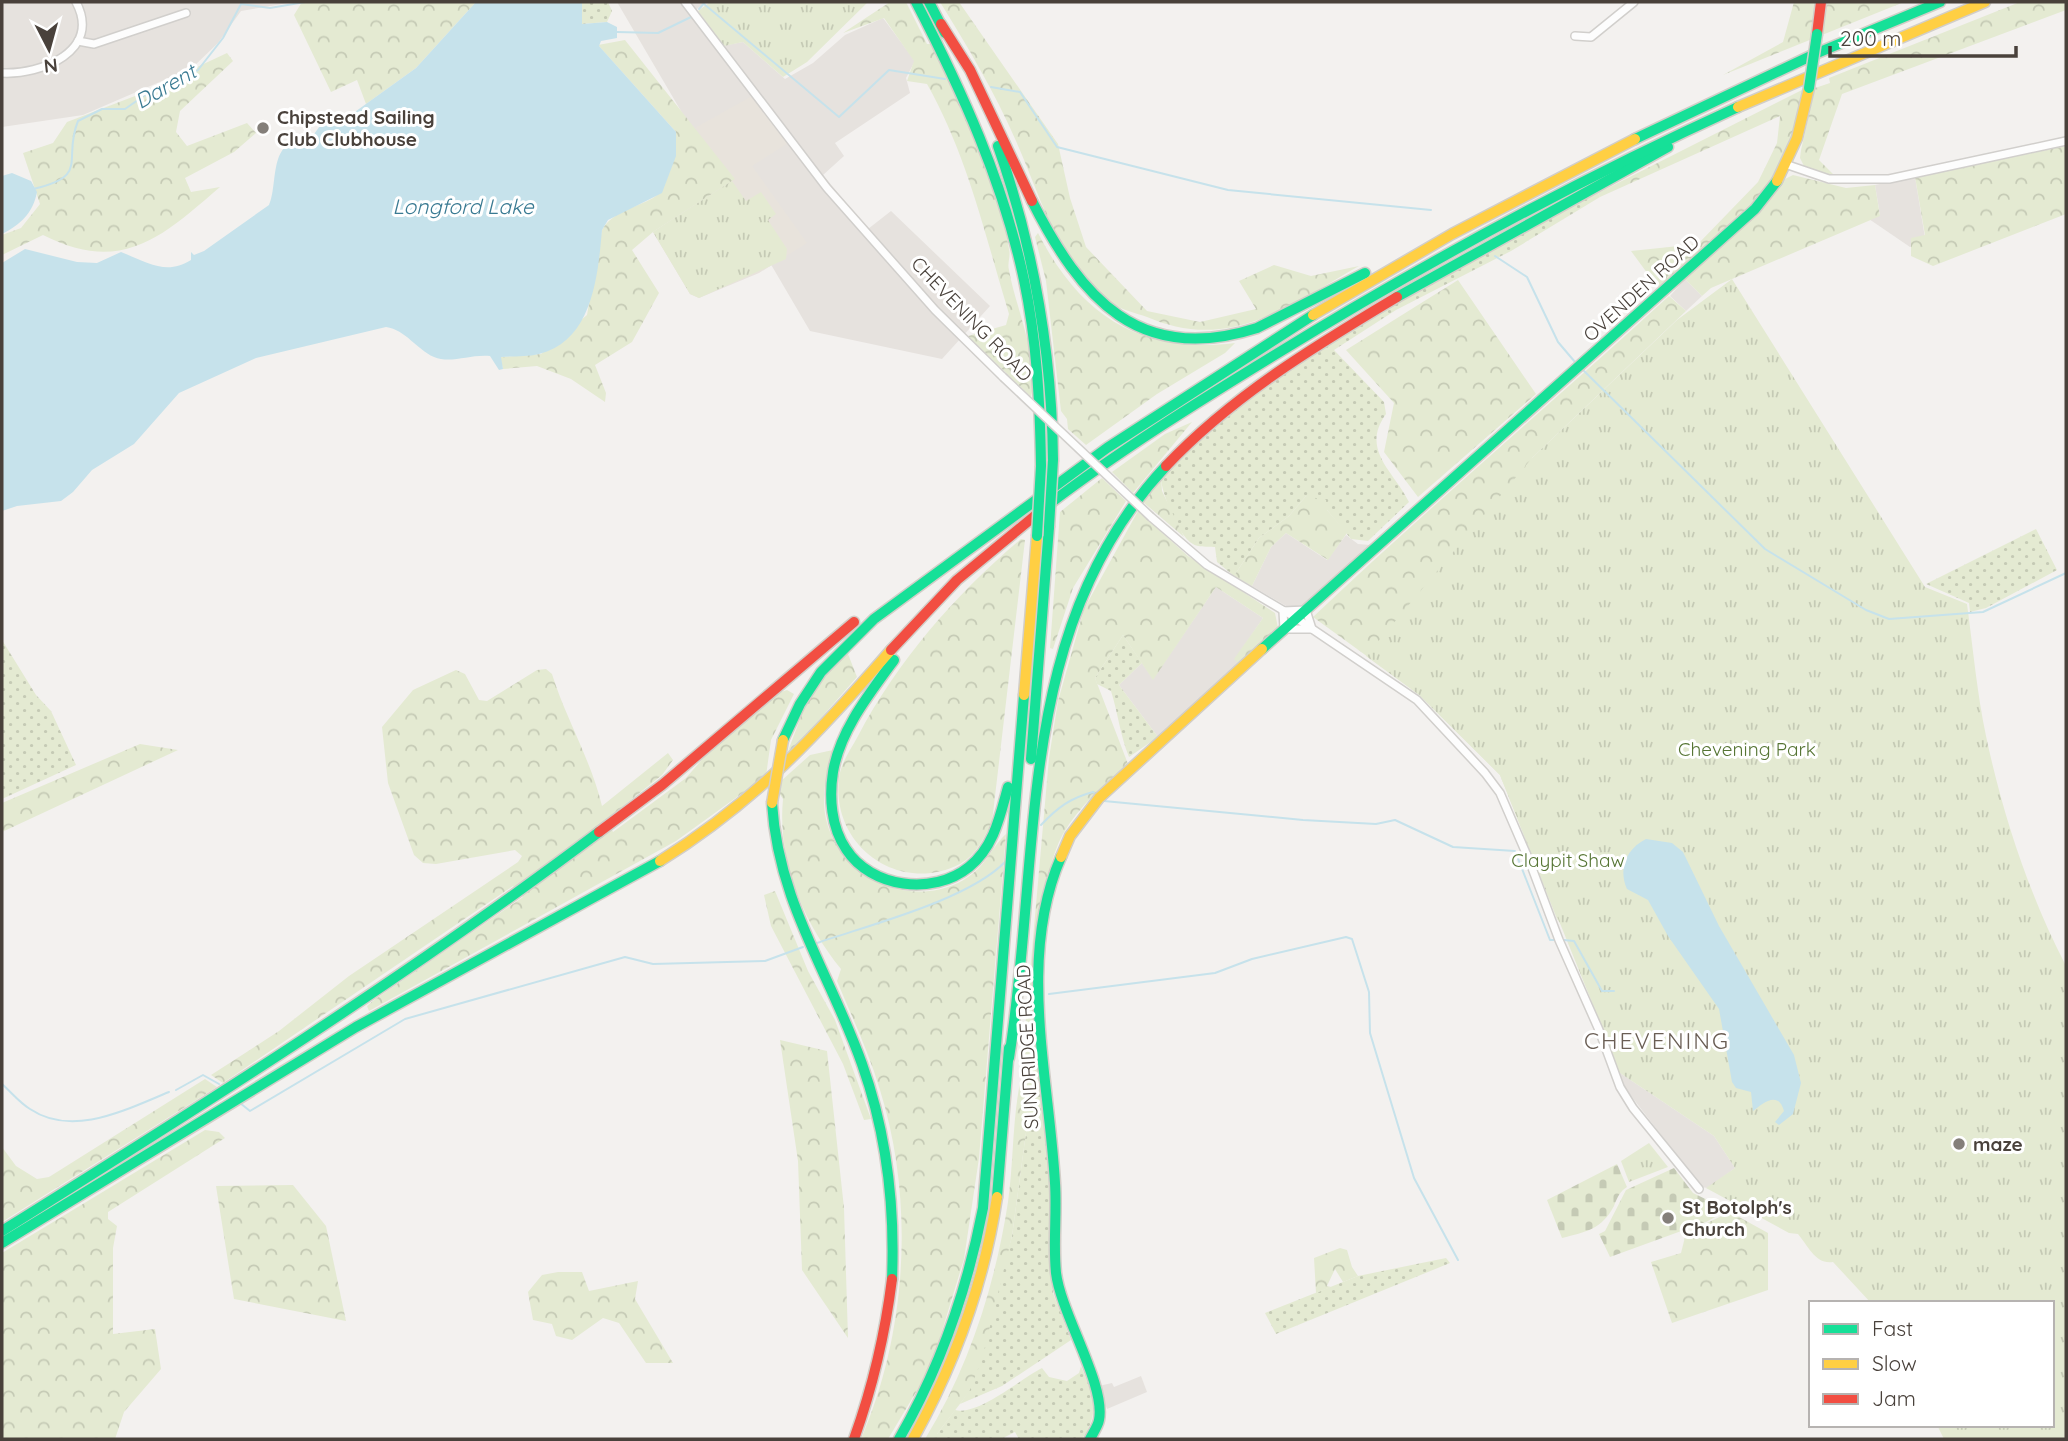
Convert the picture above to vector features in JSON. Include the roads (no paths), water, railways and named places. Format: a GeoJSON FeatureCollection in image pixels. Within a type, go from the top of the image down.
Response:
{"type":"FeatureCollection","features":[{"type":"Feature","properties":{"kind":"main road"},"geometry":{"type":"LineString","coordinates":[[898,1439],[923,1397],[954,1329],[968,1281],[983,1208],[1041,466],[1037,351],[1027,285],[1011,218],[976,120],[916,2]]}},
{"type":"Feature","properties":{"kind":"main road"},"geometry":{"type":"LineString","coordinates":[[913,1439],[960,1349],[983,1277],[995,1211],[1009,1058],[1053,460],[1047,345],[1026,233],[995,136],[929,2]]}},
{"type":"Feature","properties":{"kind":"main road"},"geometry":{"type":"LineString","coordinates":[[1788,165],[1800,135],[1810,88],[1821,2]]}},
{"type":"Feature","properties":{"kind":"main road"},"geometry":{"type":"LineString","coordinates":[[2,1231],[210,1101],[513,897],[662,785],[878,604],[1019,504],[1315,313],[1453,233],[1566,173],[1747,85],[1940,2]]}},
{"type":"Feature","properties":{"kind":"main road"},"geometry":{"type":"LineString","coordinates":[[2,1243],[305,1057],[466,965],[646,868],[709,829],[755,794],[800,754],[941,595],[994,547],[1055,500],[1192,407],[1304,336],[1428,263],[1571,186],[1721,111],[1985,2]]}},
{"type":"Feature","properties":{"kind":"main road"},"geometry":{"type":"LineString","coordinates":[[941,24],[969,66],[1042,226],[1067,269],[1108,310],[1158,334],[1209,338],[1252,329],[1336,288],[1498,199],[1566,173]]}},
{"type":"Feature","properties":{"kind":"main road"},"geometry":{"type":"LineString","coordinates":[[1009,1058],[1018,1000],[1041,748],[1054,675],[1087,581],[1111,537],[1149,483],[1185,444],[1221,412],[1321,343],[1527,223],[1796,80]]}},
{"type":"Feature","properties":{"kind":"main road","name":"OVENDEN ROAD"},"geometry":{"type":"LineString","coordinates":[[1297,618],[1755,209],[1788,165]]}},
{"type":"Feature","properties":{"kind":"main road"},"geometry":{"type":"LineString","coordinates":[[855,1439],[877,1374],[892,1300],[895,1233],[890,1168],[882,1126],[863,1063],[784,890],[774,848],[772,803],[783,740],[808,687],[850,637],[1080,467]]}},
{"type":"Feature","properties":{"kind":"main road"},"geometry":{"type":"LineString","coordinates":[[941,595],[860,710],[833,770],[830,798],[837,831],[856,860],[884,879],[908,886],[942,883],[972,867],[994,841],[1007,801],[1028,636]]}},
{"type":"Feature","properties":{"kind":"main road","name":"SUNDRIDGE ROAD"},"geometry":{"type":"LineString","coordinates":[[1090,1439],[1099,1420],[1100,1398],[1063,1305],[1056,1273],[1055,1184],[1038,995],[1041,924],[1053,875],[1070,836],[1099,798],[1297,618]]}},
{"type":"Feature","properties":{"kind":"street"},"geometry":{"type":"LineString","coordinates":[[2,73],[21,73],[47,66],[66,56],[78,41],[82,24],[76,2]]}},
{"type":"Feature","properties":{"kind":"street","name":"CHEVENING ROAD"},"geometry":{"type":"LineString","coordinates":[[685,2],[827,188],[935,310],[1003,377],[1151,517],[1208,565],[1297,618],[1418,700],[1500,793],[1620,1087],[1639,1116],[1699,1189]]}},
{"type":"Feature","properties":{"kind":"street"},"geometry":{"type":"LineString","coordinates":[[1576,36],[1591,37],[1634,2]]}},
{"type":"Feature","properties":{"kind":"street"},"geometry":{"type":"LineString","coordinates":[[78,41],[94,44],[186,13]]}},
{"type":"Feature","properties":{"kind":"street"},"geometry":{"type":"LineString","coordinates":[[1788,165],[1829,179],[1889,179],[2066,141]]}},
{"type":"Feature","properties":{"kind":"street"},"geometry":{"type":"LineString","coordinates":[[1306,610],[1312,629],[1284,629],[1283,611],[1306,610]]}},
{"type":"Feature","properties":{"kind":"water","name":"Longford Lake"},"geometry":{"type":"Polygon","coordinates":[[[476,2],[582,2],[582,24],[607,22],[617,27],[617,38],[601,41],[599,46],[676,132],[676,156],[662,193],[608,220],[602,230],[595,285],[582,321],[571,335],[557,347],[539,354],[501,357],[503,369],[499,370],[490,356],[447,360],[434,357],[399,332],[386,327],[256,358],[179,393],[134,444],[92,470],[73,492],[61,501],[17,506],[2,511],[2,263],[25,249],[77,262],[97,263],[121,252],[156,266],[182,265],[191,260],[191,252],[194,255],[204,251],[269,205],[277,163],[286,146],[296,141],[309,141],[325,119],[352,114],[416,68],[476,2]]]}},
{"type":"Feature","properties":{"kind":"water"},"geometry":{"type":"Polygon","coordinates":[[[12,173],[31,181],[37,192],[25,218],[2,234],[2,176],[12,173]]]}},
{"type":"Feature","properties":{"kind":"water"},"geometry":{"type":"Polygon","coordinates":[[[1646,839],[1672,843],[1683,852],[1719,926],[1794,1055],[1801,1083],[1793,1114],[1779,1125],[1775,1122],[1784,1111],[1778,1101],[1769,1100],[1753,1111],[1751,1092],[1736,1088],[1732,1082],[1719,1009],[1668,936],[1648,900],[1627,889],[1623,874],[1626,860],[1633,848],[1646,839]]]}},
{"type":"Feature","properties":{"kind":"waterway","name":"Darent"},"geometry":{"type":"LineString","coordinates":[[33,189],[51,184],[69,172],[78,121],[102,109],[125,109],[148,93],[174,86],[198,70],[223,38],[241,4],[270,8],[305,2]]}},
{"type":"Feature","properties":{"kind":"waterway"},"geometry":{"type":"LineString","coordinates":[[699,9],[705,2]]}},
{"type":"Feature","properties":{"kind":"waterway"},"geometry":{"type":"LineString","coordinates":[[704,4],[839,117],[889,70],[945,79]]}},
{"type":"Feature","properties":{"kind":"waterway"},"geometry":{"type":"LineString","coordinates":[[617,32],[658,33],[691,17]]}},
{"type":"Feature","properties":{"kind":"waterway"},"geometry":{"type":"LineString","coordinates":[[991,87],[1020,92],[1057,147],[1228,190],[1431,210]]}},
{"type":"Feature","properties":{"kind":"waterway"},"geometry":{"type":"LineString","coordinates":[[1495,256],[1527,277],[1558,342],[1575,362]]}},
{"type":"Feature","properties":{"kind":"waterway"},"geometry":{"type":"LineString","coordinates":[[1581,368],[1765,549],[1866,610],[1889,619],[1983,612],[2066,573]]}},
{"type":"Feature","properties":{"kind":"waterway"},"geometry":{"type":"LineString","coordinates":[[1041,825],[1071,801],[1093,792],[1097,795]]}},
{"type":"Feature","properties":{"kind":"waterway"},"geometry":{"type":"LineString","coordinates":[[1104,801],[1303,820],[1376,824],[1395,820],[1453,847],[1515,851],[1550,940],[1555,940]]}},
{"type":"Feature","properties":{"kind":"waterway"},"geometry":{"type":"LineString","coordinates":[[817,943],[943,900],[988,876],[1005,862]]}},
{"type":"Feature","properties":{"kind":"waterway"},"geometry":{"type":"LineString","coordinates":[[1049,994],[1215,973],[1252,959],[1346,937],[1352,939],[1369,992],[1370,1033],[1414,1178],[1458,1260]]}},
{"type":"Feature","properties":{"kind":"waterway"},"geometry":{"type":"LineString","coordinates":[[1564,940],[1574,941],[1602,991],[1614,991]]}},
{"type":"Feature","properties":{"kind":"waterway"},"geometry":{"type":"LineString","coordinates":[[240,1103],[250,1111],[405,1019],[625,957],[653,964],[765,961],[803,947]]}},
{"type":"Feature","properties":{"kind":"waterway"},"geometry":{"type":"LineString","coordinates":[[176,1090],[203,1075],[219,1084]]}},
{"type":"Feature","properties":{"kind":"waterway"},"geometry":{"type":"LineString","coordinates":[[2,1084],[30,1109],[64,1121],[100,1118],[169,1092]]}},
{"type":"Feature","properties":{"kind":"place","name":"Chipstead Sailing Club Clubhouse"},"geometry":{"type":"Point","coordinates":[263,128]}},
{"type":"Feature","properties":{"kind":"place","name":"maze"},"geometry":{"type":"Point","coordinates":[1959,1144]}},
{"type":"Feature","properties":{"kind":"place","name":"St Botolph's Church"},"geometry":{"type":"Point","coordinates":[1668,1218]}},
{"type":"Feature","properties":{"kind":"district","name":"CHEVENING"},"geometry":{"type":"Point","coordinates":[1657,1040]}},
{"type":"Feature","properties":{"kind":"park label","name":"Chevening Park"},"geometry":{"type":"Point","coordinates":[1747,749]}},
{"type":"Feature","properties":{"kind":"park label","name":"Claypit Shaw"},"geometry":{"type":"Point","coordinates":[1568,860]}}]}
